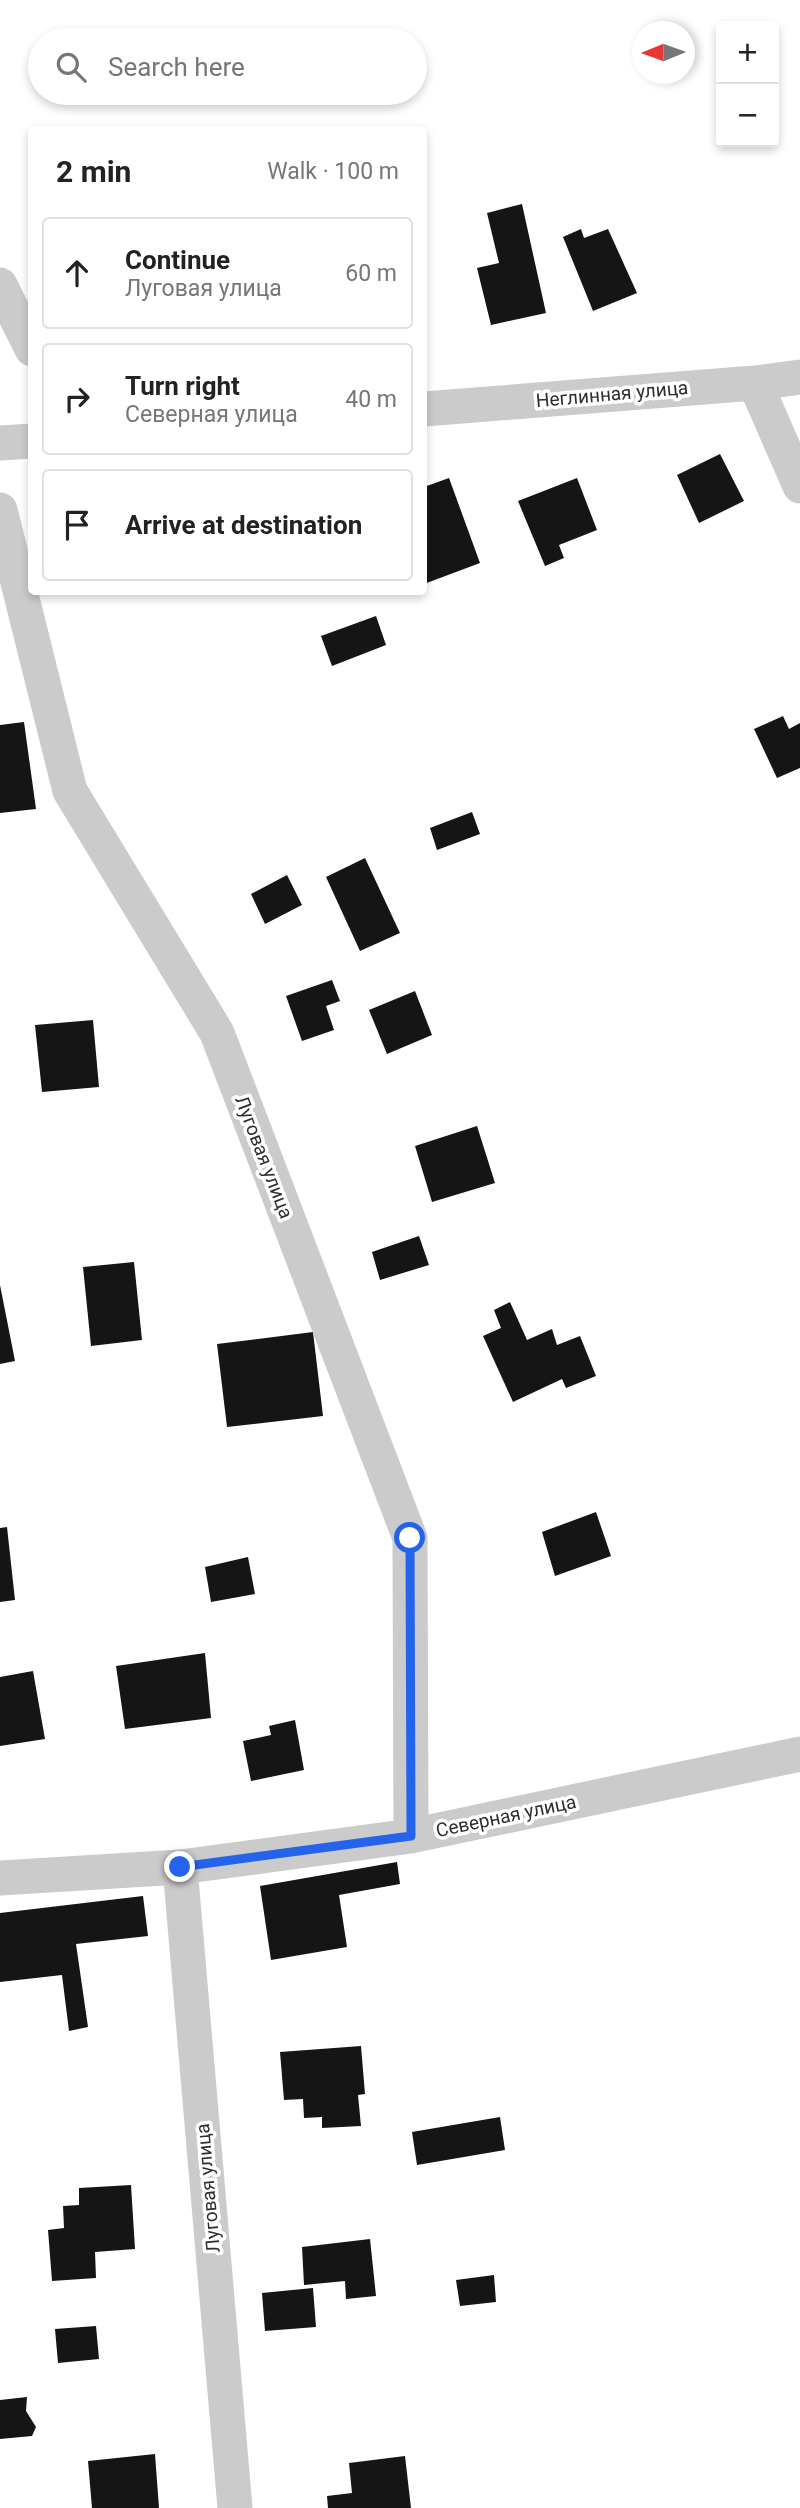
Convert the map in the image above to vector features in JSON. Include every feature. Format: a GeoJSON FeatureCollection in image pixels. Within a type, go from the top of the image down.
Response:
{"type":"FeatureCollection","features":[{"type":"Feature","properties":{"kind":"street"},"geometry":{"type":"LineString","coordinates":[[0,285],[28,341]]}},
{"type":"Feature","properties":{"kind":"street","name":"Неглинная улица"},"geometry":{"type":"LineString","coordinates":[[427,410],[800,377]]}},
{"type":"Feature","properties":{"kind":"street"},"geometry":{"type":"LineString","coordinates":[[755,383],[800,486]]}},
{"type":"Feature","properties":{"kind":"street"},"geometry":{"type":"LineString","coordinates":[[0,443],[28,441]]}},
{"type":"Feature","properties":{"kind":"street","name":"Луговая улица"},"geometry":{"type":"LineString","coordinates":[[0,510],[71,791],[217,1033],[410,1538],[411,1836]]}},
{"type":"Feature","properties":{"kind":"street","name":"Северная улица"},"geometry":{"type":"LineString","coordinates":[[0,1878],[180,1867],[411,1836],[800,1754]]}},
{"type":"Feature","properties":{"kind":"street","name":"Луговая улица"},"geometry":{"type":"LineString","coordinates":[[180,1867],[235,2508]]}},
{"type":"Feature","properties":{"kind":"building"},"geometry":{"type":"Polygon","coordinates":[[[522,204],[546,313],[491,325],[477,268],[499,263],[487,213],[522,204]]]}},
{"type":"Feature","properties":{"kind":"building"},"geometry":{"type":"Polygon","coordinates":[[[581,229],[584,238],[608,229],[637,293],[593,311],[563,237],[581,229]]]}},
{"type":"Feature","properties":{"kind":"building"},"geometry":{"type":"Polygon","coordinates":[[[720,454],[744,501],[699,523],[677,475],[720,454]]]}},
{"type":"Feature","properties":{"kind":"building"},"geometry":{"type":"Polygon","coordinates":[[[449,478],[480,563],[427,583],[427,486],[449,478]]]}},
{"type":"Feature","properties":{"kind":"building"},"geometry":{"type":"Polygon","coordinates":[[[577,478],[597,530],[559,545],[564,558],[545,566],[518,501],[577,478]]]}},
{"type":"Feature","properties":{"kind":"building"},"geometry":{"type":"Polygon","coordinates":[[[376,616],[386,645],[332,666],[321,636],[376,616]]]}},
{"type":"Feature","properties":{"kind":"building"},"geometry":{"type":"Polygon","coordinates":[[[783,716],[789,729],[800,723],[800,768],[777,778],[754,729],[783,716]]]}},
{"type":"Feature","properties":{"kind":"building"},"geometry":{"type":"Polygon","coordinates":[[[24,722],[36,809],[0,813],[0,725],[24,722]]]}},
{"type":"Feature","properties":{"kind":"building"},"geometry":{"type":"Polygon","coordinates":[[[472,812],[480,834],[437,850],[430,828],[472,812]]]}},
{"type":"Feature","properties":{"kind":"building"},"geometry":{"type":"Polygon","coordinates":[[[365,858],[400,933],[360,951],[326,877],[365,858]]]}},
{"type":"Feature","properties":{"kind":"building"},"geometry":{"type":"Polygon","coordinates":[[[287,875],[302,905],[265,924],[251,894],[287,875]]]}},
{"type":"Feature","properties":{"kind":"building"},"geometry":{"type":"Polygon","coordinates":[[[332,980],[340,1001],[326,1006],[334,1030],[302,1041],[286,996],[332,980]]]}},
{"type":"Feature","properties":{"kind":"building"},"geometry":{"type":"Polygon","coordinates":[[[415,991],[432,1035],[387,1054],[369,1010],[415,991]]]}},
{"type":"Feature","properties":{"kind":"building"},"geometry":{"type":"Polygon","coordinates":[[[93,1020],[99,1087],[42,1092],[35,1025],[93,1020]]]}},
{"type":"Feature","properties":{"kind":"building"},"geometry":{"type":"Polygon","coordinates":[[[477,1126],[495,1183],[432,1202],[415,1146],[477,1126]]]}},
{"type":"Feature","properties":{"kind":"building"},"geometry":{"type":"Polygon","coordinates":[[[419,1236],[429,1265],[380,1280],[372,1252],[419,1236]]]}},
{"type":"Feature","properties":{"kind":"building"},"geometry":{"type":"Polygon","coordinates":[[[134,1262],[142,1340],[91,1346],[83,1267],[134,1262]]]}},
{"type":"Feature","properties":{"kind":"building"},"geometry":{"type":"Polygon","coordinates":[[[0,1285],[15,1361],[0,1364],[0,1285]]]}},
{"type":"Feature","properties":{"kind":"building"},"geometry":{"type":"Polygon","coordinates":[[[510,1302],[527,1340],[552,1329],[557,1345],[580,1336],[596,1376],[566,1388],[562,1379],[513,1402],[483,1336],[501,1328],[494,1310],[510,1302]]]}},
{"type":"Feature","properties":{"kind":"building"},"geometry":{"type":"Polygon","coordinates":[[[313,1332],[323,1416],[227,1427],[217,1344],[313,1332]]]}},
{"type":"Feature","properties":{"kind":"building"},"geometry":{"type":"Polygon","coordinates":[[[596,1512],[611,1556],[555,1576],[542,1532],[596,1512]]]}},
{"type":"Feature","properties":{"kind":"building"},"geometry":{"type":"Polygon","coordinates":[[[7,1527],[15,1600],[0,1602],[0,1528],[7,1527]]]}},
{"type":"Feature","properties":{"kind":"building"},"geometry":{"type":"Polygon","coordinates":[[[248,1557],[255,1594],[211,1602],[205,1567],[248,1557]]]}},
{"type":"Feature","properties":{"kind":"building"},"geometry":{"type":"Polygon","coordinates":[[[205,1653],[211,1718],[125,1729],[116,1666],[205,1653]]]}},
{"type":"Feature","properties":{"kind":"building"},"geometry":{"type":"Polygon","coordinates":[[[33,1671],[45,1739],[0,1746],[0,1677],[33,1671]]]}},
{"type":"Feature","properties":{"kind":"building"},"geometry":{"type":"Polygon","coordinates":[[[295,1720],[304,1770],[251,1781],[243,1741],[271,1735],[269,1726],[295,1720]]]}},
{"type":"Feature","properties":{"kind":"building"},"geometry":{"type":"Polygon","coordinates":[[[397,1862],[400,1884],[339,1895],[347,1947],[271,1960],[260,1886],[397,1862]]]}},
{"type":"Feature","properties":{"kind":"building"},"geometry":{"type":"Polygon","coordinates":[[[143,1896],[148,1936],[76,1944],[88,2027],[69,2031],[62,1975],[0,1982],[0,1913],[143,1896]]]}},
{"type":"Feature","properties":{"kind":"building"},"geometry":{"type":"Polygon","coordinates":[[[361,2046],[365,2094],[358,2095],[361,2126],[322,2128],[322,2117],[304,2118],[303,2099],[284,2100],[280,2052],[361,2046]]]}},
{"type":"Feature","properties":{"kind":"building"},"geometry":{"type":"Polygon","coordinates":[[[500,2117],[505,2150],[417,2165],[412,2132],[500,2117]]]}},
{"type":"Feature","properties":{"kind":"building"},"geometry":{"type":"Polygon","coordinates":[[[131,2185],[135,2249],[95,2252],[96,2278],[52,2281],[48,2230],[64,2228],[63,2206],[79,2205],[79,2188],[131,2185]]]}},
{"type":"Feature","properties":{"kind":"building"},"geometry":{"type":"Polygon","coordinates":[[[370,2239],[376,2296],[346,2299],[345,2281],[304,2285],[302,2247],[370,2239]]]}},
{"type":"Feature","properties":{"kind":"building"},"geometry":{"type":"Polygon","coordinates":[[[494,2275],[496,2302],[460,2306],[456,2280],[494,2275]]]}},
{"type":"Feature","properties":{"kind":"building"},"geometry":{"type":"Polygon","coordinates":[[[313,2288],[316,2327],[265,2331],[262,2293],[313,2288]]]}},
{"type":"Feature","properties":{"kind":"building"},"geometry":{"type":"Polygon","coordinates":[[[96,2326],[99,2359],[58,2363],[55,2329],[96,2326]]]}},
{"type":"Feature","properties":{"kind":"building"},"geometry":{"type":"Polygon","coordinates":[[[27,2397],[26,2411],[36,2427],[32,2436],[0,2439],[0,2400],[27,2397]]]}},
{"type":"Feature","properties":{"kind":"building"},"geometry":{"type":"Polygon","coordinates":[[[155,2454],[159,2508],[92,2508],[88,2461],[155,2454]]]}},
{"type":"Feature","properties":{"kind":"building"},"geometry":{"type":"Polygon","coordinates":[[[405,2456],[411,2508],[328,2508],[327,2496],[352,2493],[349,2463],[405,2456]]]}},
{"type":"Feature","properties":{"kind":"route"},"geometry":{"type":"LineString","coordinates":[[180,1867],[411,1836],[410,1538]]}}]}
